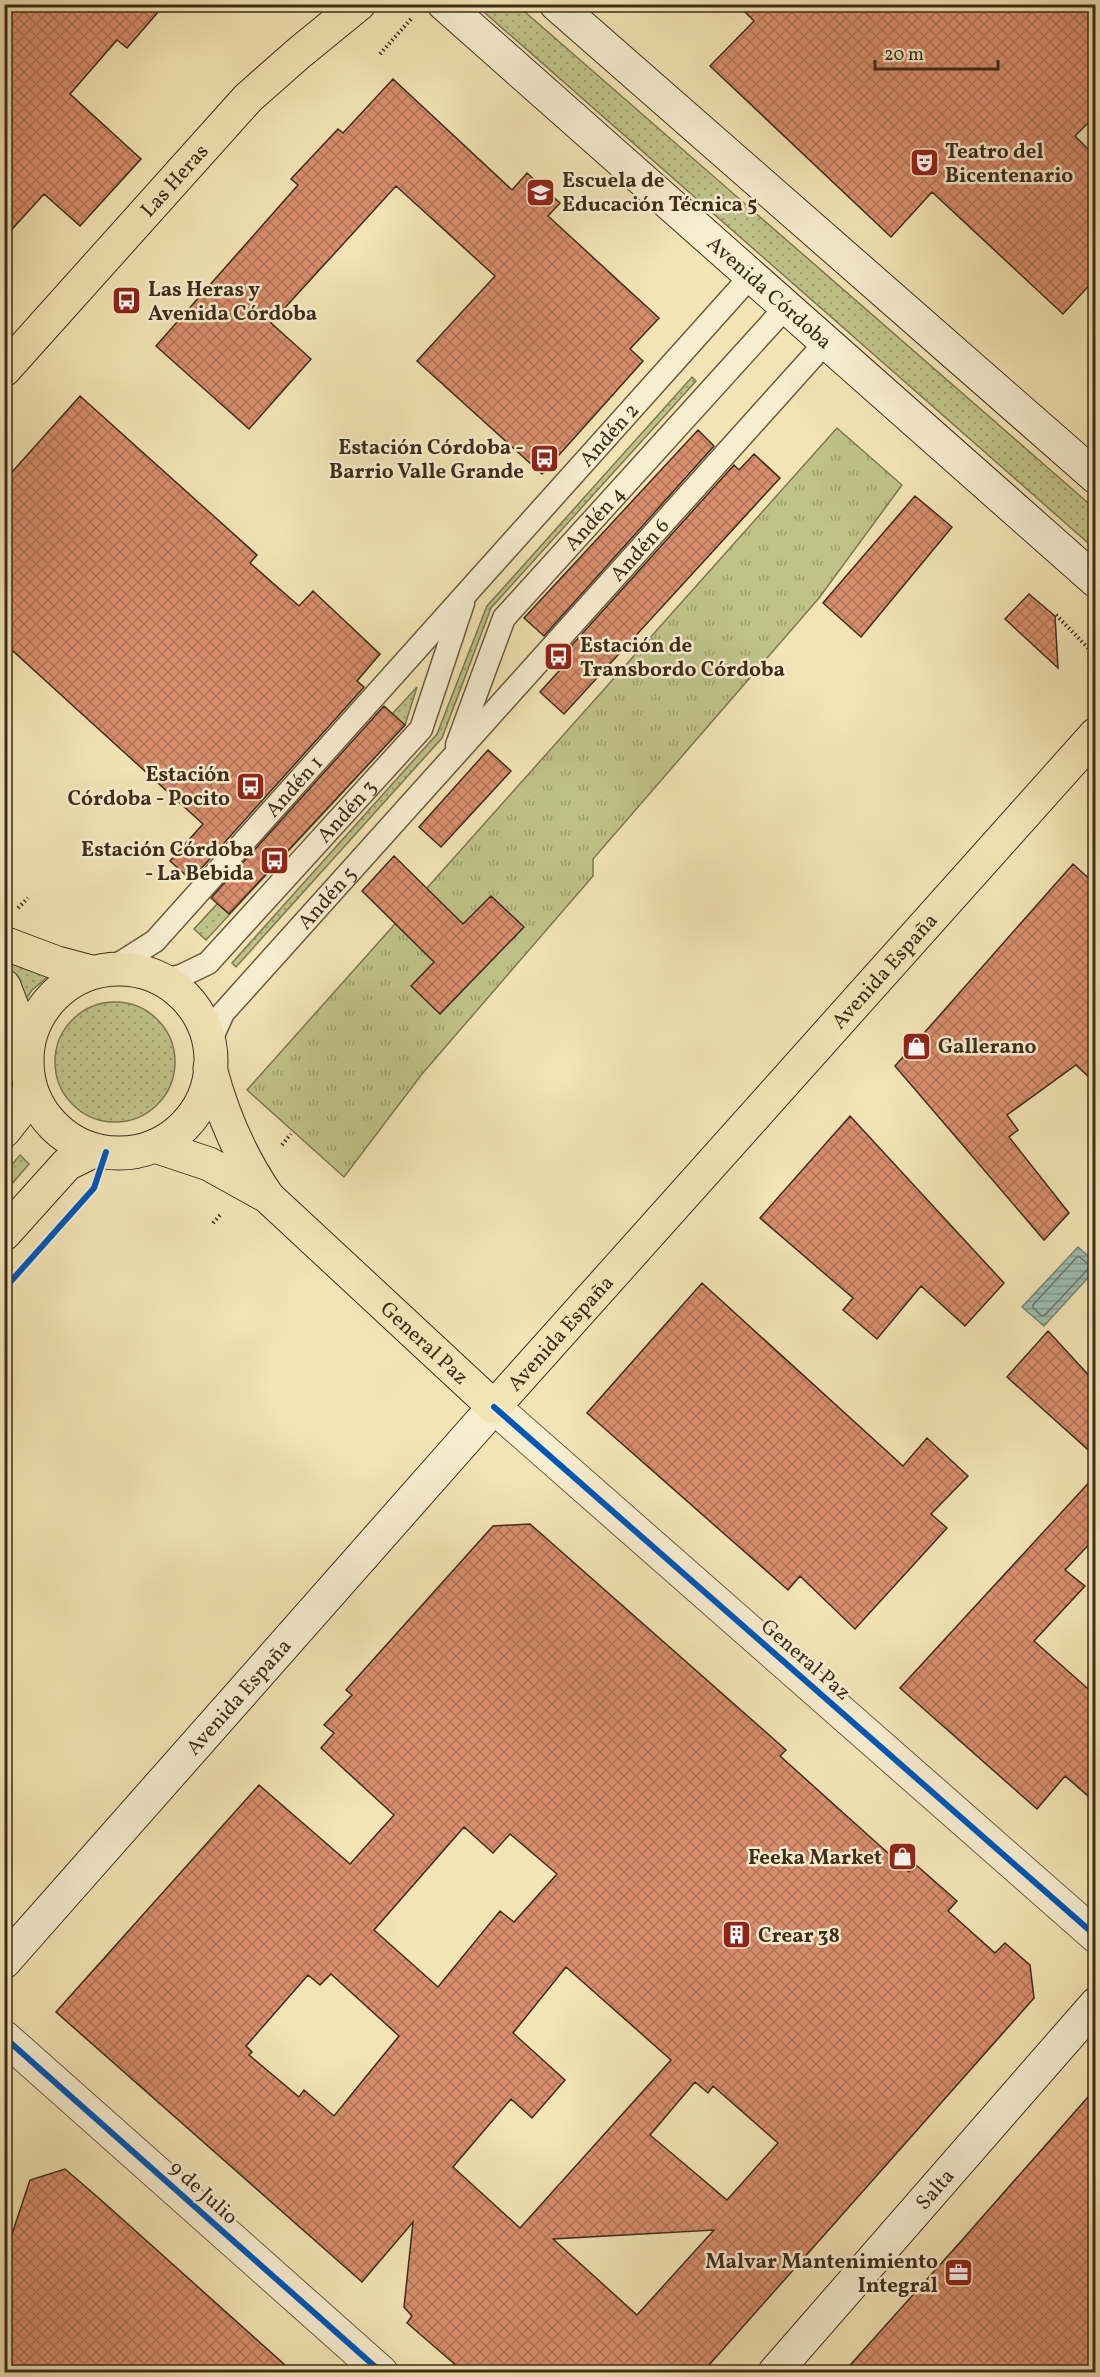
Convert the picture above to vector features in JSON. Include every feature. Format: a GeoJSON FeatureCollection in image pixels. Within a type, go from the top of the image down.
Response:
{"type":"FeatureCollection","features":[{"type":"Feature","properties":{"kind":"main road","name":"Las Heras"},"geometry":{"type":"LineString","coordinates":[[4,370],[248,98],[359,4]]}},
{"type":"Feature","properties":{"kind":"main road"},"geometry":{"type":"LineString","coordinates":[[555,4],[1095,477]]}},
{"type":"Feature","properties":{"kind":"main road","name":"Avenida Córdoba"},"geometry":{"type":"LineString","coordinates":[[430,9],[750,276],[1095,581]]}},
{"type":"Feature","properties":{"kind":"main road","name":"Avenida España"},"geometry":{"type":"LineString","coordinates":[[4,1962],[1095,734]]}},
{"type":"Feature","properties":{"kind":"main road"},"geometry":{"type":"LineString","coordinates":[[4,943],[57,963],[101,971],[139,970],[177,989],[192,1005],[203,1023],[210,1056],[208,1086],[187,1124],[155,1146],[131,1152],[95,1150],[69,1139],[52,1125],[39,1108],[28,1072],[22,1033],[4,986]]}},
{"type":"Feature","properties":{"kind":"main road"},"geometry":{"type":"LineString","coordinates":[[4,1131],[23,1107],[33,1025],[44,1006],[58,991],[76,978],[101,971]]}},
{"type":"Feature","properties":{"kind":"main road","name":"General Paz"},"geometry":{"type":"LineString","coordinates":[[210,1056],[233,1135],[246,1163],[268,1197]]}},
{"type":"Feature","properties":{"kind":"main road","name":"General Paz"},"geometry":{"type":"LineString","coordinates":[[155,1146],[209,1164],[268,1197],[495,1407],[1095,1936]]}},
{"type":"Feature","properties":{"kind":"main road"},"geometry":{"type":"LineString","coordinates":[[4,1234],[67,1164],[95,1150]]}},
{"type":"Feature","properties":{"kind":"main road","name":"Salta"},"geometry":{"type":"LineString","coordinates":[[775,2373],[1095,2004]]}},
{"type":"Feature","properties":{"kind":"main road","name":"9 de Julio"},"geometry":{"type":"LineString","coordinates":[[4,2037],[381,2373]]}},
{"type":"Feature","properties":{"kind":"lane","name":"Andén 2"},"geometry":{"type":"LineString","coordinates":[[466,594],[750,276]]}},
{"type":"Feature","properties":{"kind":"lane","name":"Andén 4"},"geometry":{"type":"LineString","coordinates":[[453,758],[504,618],[786,307]]}},
{"type":"Feature","properties":{"kind":"lane","name":"Andén 6"},"geometry":{"type":"LineString","coordinates":[[453,758],[826,342]]}},
{"type":"Feature","properties":{"kind":"lane","name":"Andén 1"},"geometry":{"type":"LineString","coordinates":[[101,971],[155,941],[466,594]]}},
{"type":"Feature","properties":{"kind":"lane","name":"Andén 3"},"geometry":{"type":"LineString","coordinates":[[163,980],[181,976],[208,963],[421,729],[466,594]]}},
{"type":"Feature","properties":{"kind":"lane","name":"Andén 5"},"geometry":{"type":"LineString","coordinates":[[210,1056],[223,1013],[453,758]]}},
{"type":"Feature","properties":{"kind":"path"},"geometry":{"type":"LineString","coordinates":[[380,54],[430,9]]}},
{"type":"Feature","properties":{"kind":"path"},"geometry":{"type":"LineString","coordinates":[[1056,615],[1093,653]]}},
{"type":"Feature","properties":{"kind":"green space"},"geometry":{"type":"Polygon","coordinates":[[[476,5],[517,5],[1095,509],[1095,549],[476,5]]]}},
{"type":"Feature","properties":{"kind":"green space"},"geometry":{"type":"Polygon","coordinates":[[[692,377],[696,381],[491,608],[442,738],[236,967],[232,963],[437,734],[487,606],[692,377]]]}},
{"type":"Feature","properties":{"kind":"green space"},"geometry":{"type":"Polygon","coordinates":[[[837,428],[902,485],[819,598],[593,859],[593,876],[422,1074],[344,1177],[247,1090],[837,428]]]}},
{"type":"Feature","properties":{"kind":"green space"},"geometry":{"type":"Polygon","coordinates":[[[417,687],[405,725],[206,940],[194,929],[417,687]]]}},
{"type":"Feature","properties":{"kind":"green space"},"geometry":{"type":"Polygon","coordinates":[[[4,954],[50,975],[32,990],[23,1004],[5,965],[4,954]]]}},
{"type":"Feature","properties":{"kind":"green space"},"geometry":{"type":"Polygon","coordinates":[[[115,1002],[138,1006],[158,1019],[171,1039],[175,1062],[171,1085],[158,1105],[138,1118],[115,1122],[92,1118],[72,1105],[59,1085],[55,1062],[59,1039],[72,1019],[92,1006],[115,1002]]]}},
{"type":"Feature","properties":{"kind":"green space"},"geometry":{"type":"Polygon","coordinates":[[[20,1155],[29,1164],[5,1192],[5,1173],[20,1155]]]}},
{"type":"Feature","properties":{"kind":"water"},"geometry":{"type":"Polygon","coordinates":[[[1078,1247],[1095,1262],[1095,1270],[1044,1326],[1022,1307],[1078,1247]]]}},
{"type":"Feature","properties":{"kind":"building"},"geometry":{"type":"Polygon","coordinates":[[[4,4],[165,4],[127,48],[117,40],[70,94],[141,159],[80,226],[44,194],[4,238],[4,4]]]}},
{"type":"Feature","properties":{"kind":"building","name":"Teatro del Bicentenario"},"geometry":{"type":"Polygon","coordinates":[[[737,4],[1095,4],[1095,116],[1075,136],[1095,156],[1095,279],[1063,314],[932,192],[891,237],[710,66],[754,21],[737,4]]]}},
{"type":"Feature","properties":{"kind":"building"},"geometry":{"type":"Polygon","coordinates":[[[393,79],[512,190],[527,173],[560,203],[548,216],[659,318],[630,349],[643,361],[542,474],[417,361],[495,276],[396,186],[271,323],[311,359],[249,429],[156,346],[298,185],[291,179],[338,129],[343,133],[393,79]]]}},
{"type":"Feature","properties":{"kind":"building"},"geometry":{"type":"Polygon","coordinates":[[[80,396],[257,555],[250,563],[299,606],[313,591],[380,654],[357,681],[364,687],[191,880],[170,861],[203,824],[4,643],[4,481],[80,396]]]}},
{"type":"Feature","properties":{"kind":"building"},"geometry":{"type":"Polygon","coordinates":[[[698,430],[714,446],[544,636],[524,618],[698,430]]]}},
{"type":"Feature","properties":{"kind":"building"},"geometry":{"type":"Polygon","coordinates":[[[754,454],[780,478],[564,714],[540,692],[569,660],[563,655],[734,465],[739,470],[754,454]]]}},
{"type":"Feature","properties":{"kind":"building"},"geometry":{"type":"Polygon","coordinates":[[[915,496],[952,527],[861,637],[823,603],[915,496]]]}},
{"type":"Feature","properties":{"kind":"building"},"geometry":{"type":"Polygon","coordinates":[[[1029,594],[1055,616],[1058,668],[1005,619],[1029,594]]]}},
{"type":"Feature","properties":{"kind":"building"},"geometry":{"type":"Polygon","coordinates":[[[384,706],[405,725],[229,914],[211,898],[384,706]]]}},
{"type":"Feature","properties":{"kind":"building"},"geometry":{"type":"Polygon","coordinates":[[[488,750],[511,771],[441,847],[419,827],[488,750]]]}},
{"type":"Feature","properties":{"kind":"building"},"geometry":{"type":"Polygon","coordinates":[[[394,856],[463,924],[491,896],[524,927],[440,1014],[411,986],[434,962],[362,891],[394,856]]]}},
{"type":"Feature","properties":{"kind":"building"},"geometry":{"type":"Polygon","coordinates":[[[1073,864],[1095,884],[1095,1083],[1076,1065],[1007,1115],[1018,1130],[1009,1137],[1069,1213],[1044,1240],[895,1066],[1073,864]]]}},
{"type":"Feature","properties":{"kind":"building"},"geometry":{"type":"Polygon","coordinates":[[[850,1116],[1004,1283],[965,1326],[921,1286],[877,1339],[843,1310],[853,1298],[760,1218],[850,1116]]]}},
{"type":"Feature","properties":{"kind":"building"},"geometry":{"type":"Polygon","coordinates":[[[702,1283],[903,1466],[927,1438],[968,1476],[931,1514],[947,1528],[855,1629],[800,1576],[788,1590],[587,1413],[702,1283]]]}},
{"type":"Feature","properties":{"kind":"building"},"geometry":{"type":"Polygon","coordinates":[[[1048,1331],[1095,1382],[1095,1456],[1007,1377],[1048,1331]]]}},
{"type":"Feature","properties":{"kind":"building"},"geometry":{"type":"Polygon","coordinates":[[[1095,1476],[1095,1538],[1065,1570],[1085,1586],[1034,1641],[1095,1695],[1095,1802],[1065,1776],[1037,1809],[900,1688],[1095,1476]]]}},
{"type":"Feature","properties":{"kind":"building"},"geometry":{"type":"Polygon","coordinates":[[[530,1524],[786,1750],[780,1756],[909,1872],[915,1864],[957,1901],[948,1911],[995,1953],[1005,1943],[1030,1965],[1034,1998],[702,2373],[465,2373],[407,2323],[412,2316],[404,2307],[413,2222],[362,2282],[56,2012],[259,1785],[350,1864],[394,1815],[321,1748],[334,1733],[324,1725],[352,1695],[346,1690],[493,1526],[530,1524]],[[464,1827],[374,1930],[438,1987],[500,1911],[514,1922],[557,1874],[510,1834],[493,1853],[464,1827]],[[566,1967],[513,2033],[565,2080],[532,2118],[511,2099],[453,2167],[520,2228],[671,2060],[566,1967]],[[331,1974],[320,1985],[308,1975],[246,2046],[252,2052],[249,2055],[299,2097],[304,2090],[334,2116],[399,2036],[331,1974]],[[695,2082],[650,2135],[727,2200],[778,2143],[713,2086],[708,2093],[695,2082]],[[714,2230],[553,2239],[637,2315],[714,2230]]]}},
{"type":"Feature","properties":{"kind":"building"},"geometry":{"type":"Polygon","coordinates":[[[1095,2089],[1095,2373],[843,2373],[963,2239],[1095,2089]]]}},
{"type":"Feature","properties":{"kind":"building"},"geometry":{"type":"Polygon","coordinates":[[[65,2169],[294,2373],[4,2373],[4,2258],[30,2180],[65,2169]]]}},
{"type":"Feature","properties":{"kind":"cycle path"},"geometry":{"type":"LineString","coordinates":[[4,1289],[94,1188],[106,1152]]}},
{"type":"Feature","properties":{"kind":"cycle path"},"geometry":{"type":"LineString","coordinates":[[494,1407],[1096,1936]]}},
{"type":"Feature","properties":{"kind":"cycle path"},"geometry":{"type":"LineString","coordinates":[[4,2037],[381,2372]]}},
{"type":"Feature","properties":{"kind":"place","name":"Teatro del Bicentenario"},"geometry":{"type":"Point","coordinates":[924,163]}},
{"type":"Feature","properties":{"kind":"place","name":"Escuela de Educación Técnica 5"},"geometry":{"type":"Point","coordinates":[541,192]}},
{"type":"Feature","properties":{"kind":"place","name":"Las Heras y Avenida Córdoba"},"geometry":{"type":"Point","coordinates":[127,301]}},
{"type":"Feature","properties":{"kind":"place","name":"Estación Córdoba - Barrio Valle Grande"},"geometry":{"type":"Point","coordinates":[545,459]}},
{"type":"Feature","properties":{"kind":"place","name":"Estación de Transbordo Córdoba"},"geometry":{"type":"Point","coordinates":[559,657]}},
{"type":"Feature","properties":{"kind":"place","name":"Estación Córdoba - Pocito"},"geometry":{"type":"Point","coordinates":[251,786]}},
{"type":"Feature","properties":{"kind":"place","name":"Estación Córdoba - La Bebida"},"geometry":{"type":"Point","coordinates":[275,861]}},
{"type":"Feature","properties":{"kind":"place","name":"Gallerano"},"geometry":{"type":"Point","coordinates":[917,1046]}},
{"type":"Feature","properties":{"kind":"place","name":"Feeka Market"},"geometry":{"type":"Point","coordinates":[903,1857]}},
{"type":"Feature","properties":{"kind":"place","name":"Crear 38"},"geometry":{"type":"Point","coordinates":[737,1935]}},
{"type":"Feature","properties":{"kind":"place","name":"Malvar Mantenimiento Integral"},"geometry":{"type":"Point","coordinates":[959,2273]}}]}
